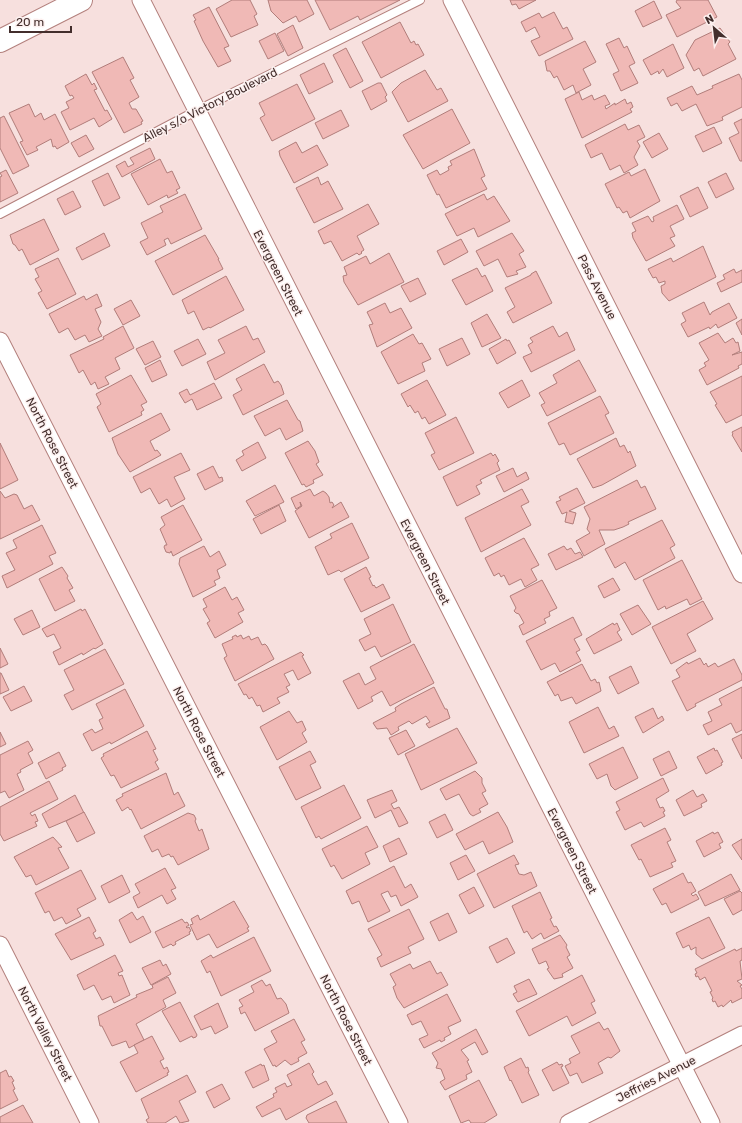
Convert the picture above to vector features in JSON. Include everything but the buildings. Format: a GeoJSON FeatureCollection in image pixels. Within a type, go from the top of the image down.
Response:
{"type":"FeatureCollection","features":[{"type":"Feature","properties":{"kind":"main road"},"geometry":{"type":"LineString","coordinates":[[0,41],[80,0]]}},
{"type":"Feature","properties":{"kind":"street","name":"Evergreen Street"},"geometry":{"type":"LineString","coordinates":[[141,0],[711,1123]]}},
{"type":"Feature","properties":{"kind":"street","name":"Pass Avenue"},"geometry":{"type":"LineString","coordinates":[[452,0],[742,574]]}},
{"type":"Feature","properties":{"kind":"street","name":"North Rose Street"},"geometry":{"type":"LineString","coordinates":[[0,340],[399,1123]]}},
{"type":"Feature","properties":{"kind":"street","name":"North Valley Street"},"geometry":{"type":"LineString","coordinates":[[0,945],[90,1123]]}},
{"type":"Feature","properties":{"kind":"street","name":"Jeffries Avenue"},"geometry":{"type":"LineString","coordinates":[[569,1123],[742,1035]]}},
{"type":"Feature","properties":{"kind":"lane","name":"Alley s/o Victory Boulevard"},"geometry":{"type":"LineString","coordinates":[[0,214],[196,111],[420,0]]}}]}
